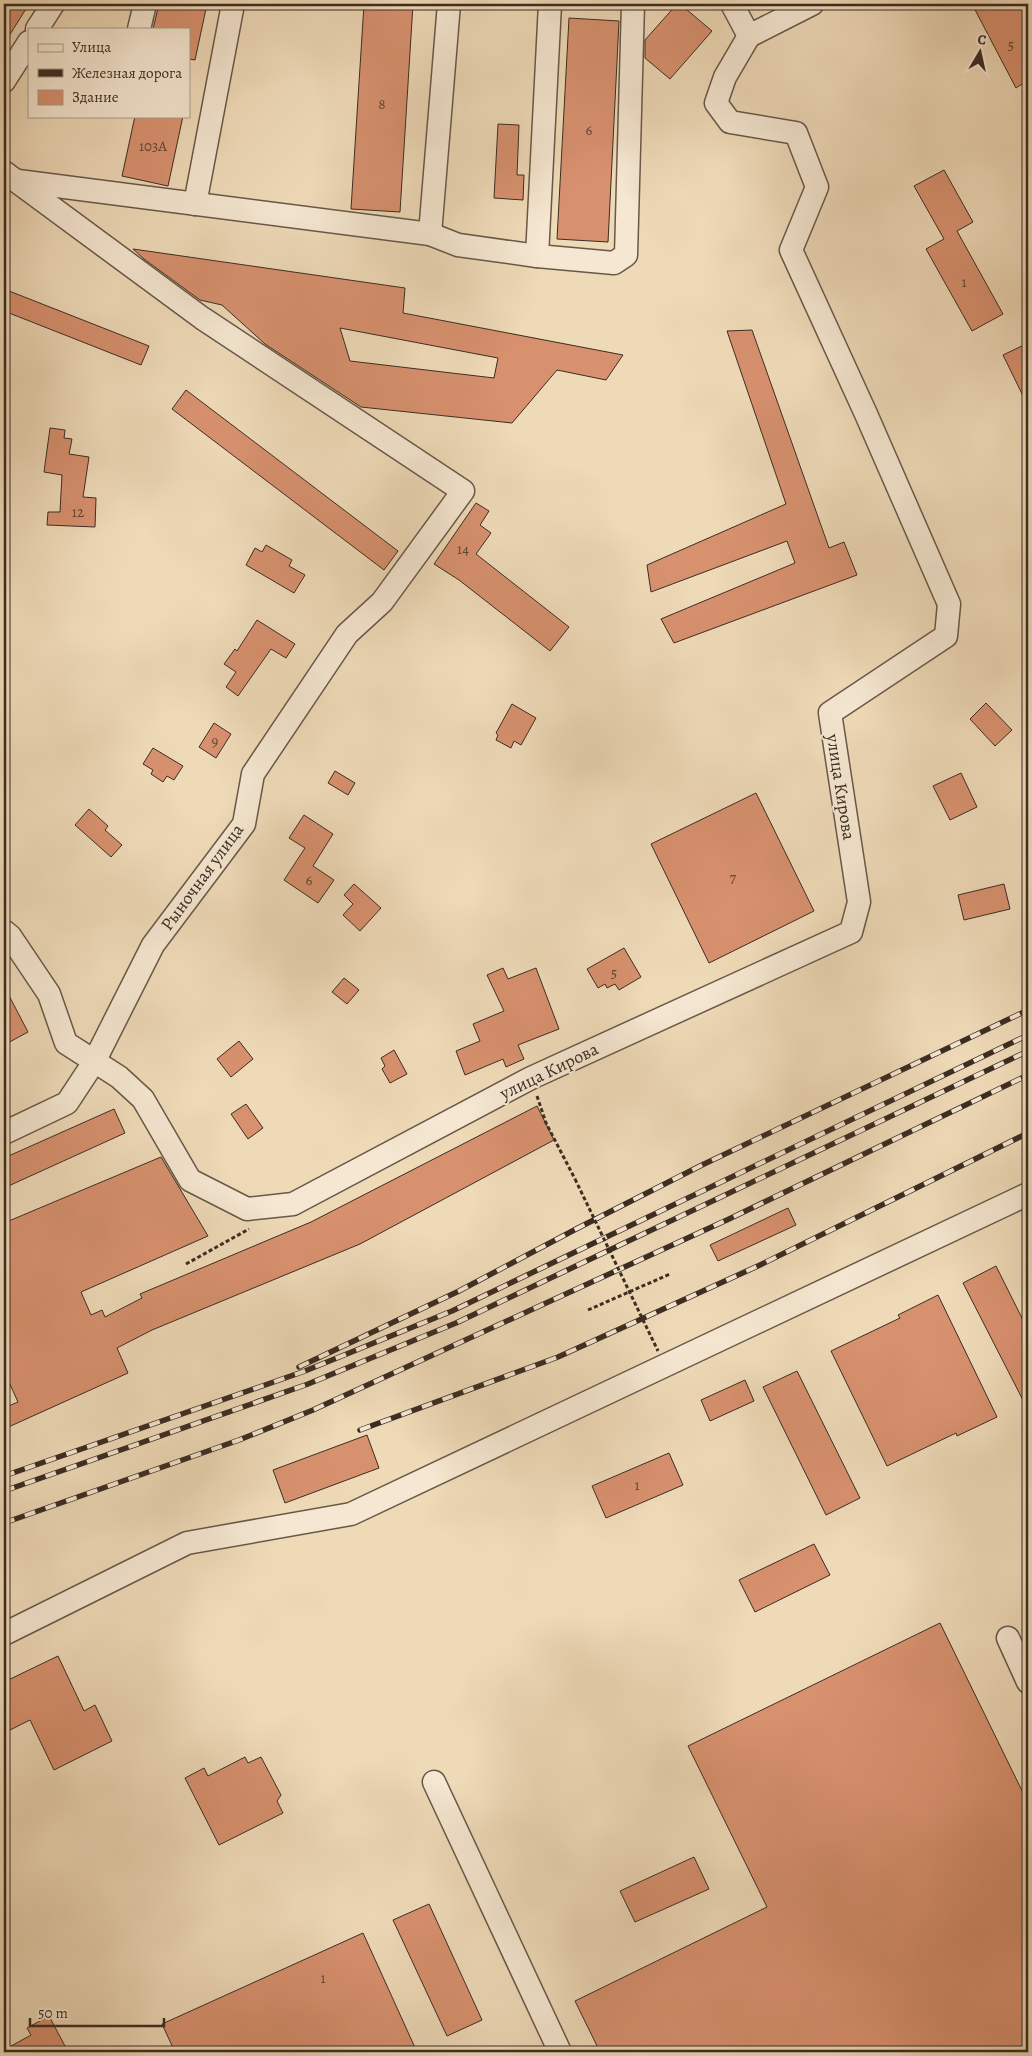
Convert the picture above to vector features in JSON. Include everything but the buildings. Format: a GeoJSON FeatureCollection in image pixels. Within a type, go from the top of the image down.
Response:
{"type":"FeatureCollection","features":[{"type":"Feature","properties":{"kind":"street"},"geometry":{"type":"LineString","coordinates":[[38,28],[53,4]]}},
{"type":"Feature","properties":{"kind":"street"},"geometry":{"type":"LineString","coordinates":[[139,28],[145,4]]}},
{"type":"Feature","properties":{"kind":"street"},"geometry":{"type":"LineString","coordinates":[[195,204],[234,4]]}},
{"type":"Feature","properties":{"kind":"street"},"geometry":{"type":"LineString","coordinates":[[430,234],[449,4]]}},
{"type":"Feature","properties":{"kind":"street"},"geometry":{"type":"LineString","coordinates":[[537,256],[550,4]]}},
{"type":"Feature","properties":{"kind":"street"},"geometry":{"type":"LineString","coordinates":[[10,176],[195,204],[430,234],[458,245],[537,256],[614,263],[626,255],[634,4]]}},
{"type":"Feature","properties":{"kind":"street"},"geometry":{"type":"LineString","coordinates":[[732,4],[749,36],[812,4]]}},
{"type":"Feature","properties":{"kind":"street","name":"улица Кирова"},"geometry":{"type":"LineString","coordinates":[[4,931],[10,936],[48,994],[66,1044],[119,1077],[143,1099],[190,1180],[248,1209],[293,1204],[531,1078],[851,932],[859,902],[830,713],[946,636],[949,604],[866,414],[791,250],[817,187],[796,133],[730,122],[716,103],[725,76],[749,36]]}},
{"type":"Feature","properties":{"kind":"street"},"geometry":{"type":"LineString","coordinates":[[4,81],[28,44]]}},
{"type":"Feature","properties":{"kind":"street","name":"Рыночная улица"},"geometry":{"type":"LineString","coordinates":[[4,1133],[67,1103],[94,1062],[153,945],[244,824],[253,774],[347,634],[382,602],[463,491],[202,318],[10,176]]}},
{"type":"Feature","properties":{"kind":"street"},"geometry":{"type":"LineString","coordinates":[[4,1634],[187,1543],[351,1514],[1028,1194]]}},
{"type":"Feature","properties":{"kind":"street"},"geometry":{"type":"LineString","coordinates":[[1008,1638],[1028,1682]]}},
{"type":"Feature","properties":{"kind":"street"},"geometry":{"type":"LineString","coordinates":[[434,1782],[560,2052]]}},
{"type":"Feature","properties":{"kind":"path"},"geometry":{"type":"LineString","coordinates":[[531,1078],[546,1123],[658,1351]]}},
{"type":"Feature","properties":{"kind":"path"},"geometry":{"type":"LineString","coordinates":[[186,1264],[252,1227]]}},
{"type":"Feature","properties":{"kind":"path"},"geometry":{"type":"LineString","coordinates":[[588,1310],[670,1274]]}},
{"type":"Feature","properties":{"kind":"railway"},"geometry":{"type":"LineString","coordinates":[[299,1367],[459,1291],[702,1165],[1028,1010]]}},
{"type":"Feature","properties":{"kind":"railway"},"geometry":{"type":"LineString","coordinates":[[4,1476],[305,1371],[452,1311],[1028,1035]]}},
{"type":"Feature","properties":{"kind":"railway"},"geometry":{"type":"LineString","coordinates":[[4,1491],[308,1384],[456,1323],[1028,1051]]}},
{"type":"Feature","properties":{"kind":"railway"},"geometry":{"type":"LineString","coordinates":[[4,1523],[239,1440],[313,1410],[729,1219],[1028,1075]]}},
{"type":"Feature","properties":{"kind":"railway"},"geometry":{"type":"LineString","coordinates":[[360,1430],[558,1357],[760,1265],[1028,1133]]}}]}
